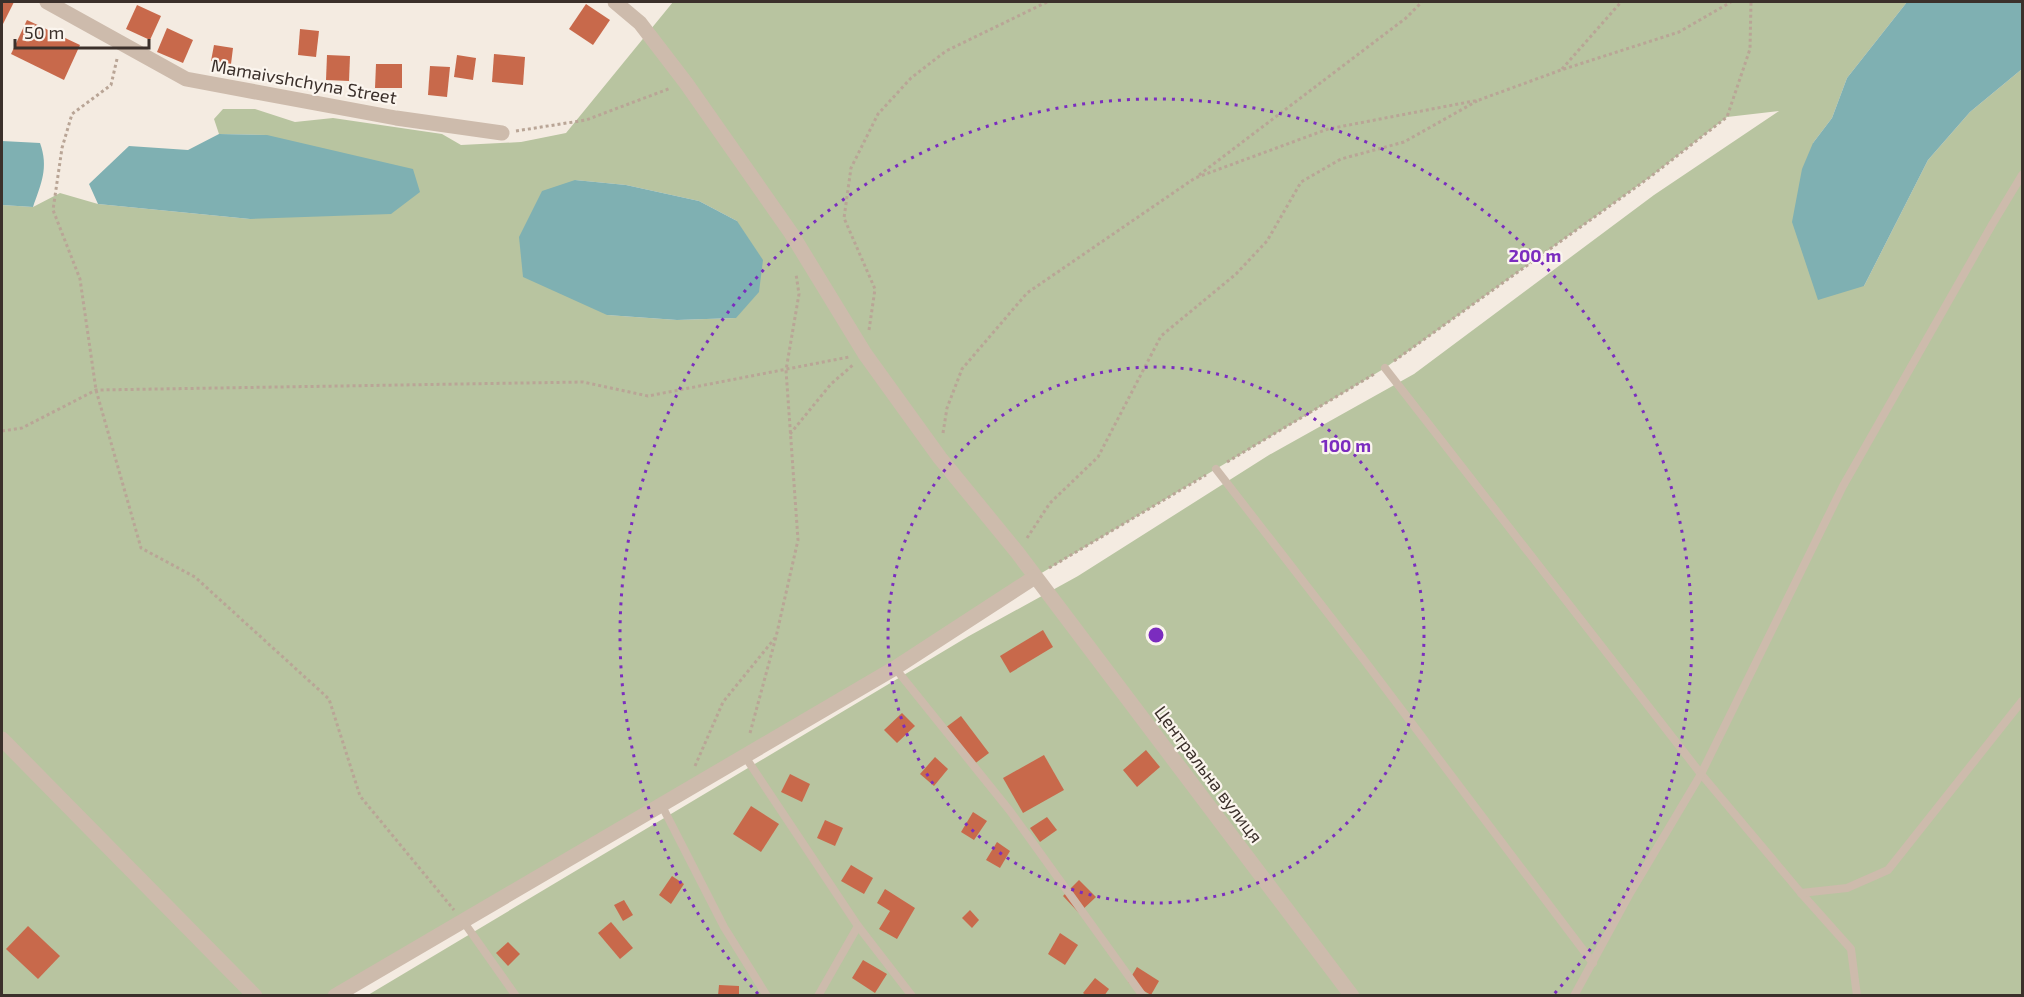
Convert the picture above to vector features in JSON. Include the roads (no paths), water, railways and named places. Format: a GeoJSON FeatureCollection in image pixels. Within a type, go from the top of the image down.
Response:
{"type":"FeatureCollection","features":[{"type":"Feature","properties":{"kind":"street","name":"Mamaivshchyna Street"},"geometry":{"type":"LineString","coordinates":[[47,2],[186,79],[396,118],[502,133]]}},
{"type":"Feature","properties":{"kind":"street","name":"Центральна вулиця"},"geometry":{"type":"LineString","coordinates":[[615,2],[640,23],[686,83],[791,233],[866,354],[940,458],[1017,552],[1352,996]]}},
{"type":"Feature","properties":{"kind":"street"},"geometry":{"type":"LineString","coordinates":[[335,996],[895,668],[1035,577]]}},
{"type":"Feature","properties":{"kind":"street"},"geometry":{"type":"LineString","coordinates":[[2,739],[255,996]]}},
{"type":"Feature","properties":{"kind":"lane"},"geometry":{"type":"LineString","coordinates":[[1574,996],[1629,895],[1701,774],[1843,486],[2022,175]]}},
{"type":"Feature","properties":{"kind":"lane"},"geometry":{"type":"LineString","coordinates":[[1385,368],[1701,774],[1851,949],[1857,996]]}},
{"type":"Feature","properties":{"kind":"lane"},"geometry":{"type":"LineString","coordinates":[[1216,469],[1361,656],[1593,963]]}},
{"type":"Feature","properties":{"kind":"lane"},"geometry":{"type":"LineString","coordinates":[[895,668],[1010,812],[1143,996]]}},
{"type":"Feature","properties":{"kind":"lane"},"geometry":{"type":"LineString","coordinates":[[1801,893],[1847,888],[1888,870],[2022,701]]}},
{"type":"Feature","properties":{"kind":"lane"},"geometry":{"type":"LineString","coordinates":[[744,755],[858,926],[912,996]]}},
{"type":"Feature","properties":{"kind":"lane"},"geometry":{"type":"LineString","coordinates":[[661,804],[724,927],[767,996]]}},
{"type":"Feature","properties":{"kind":"lane"},"geometry":{"type":"LineString","coordinates":[[463,920],[516,996]]}},
{"type":"Feature","properties":{"kind":"lane"},"geometry":{"type":"LineString","coordinates":[[818,996],[858,926]]}},
{"type":"Feature","properties":{"kind":"water"},"geometry":{"type":"Polygon","coordinates":[[[1907,2],[2022,2],[2022,69],[1970,112],[1928,160],[1864,286],[1818,300],[1792,222],[1802,169],[1813,143],[1832,118],[1847,78],[1907,2]]]}},
{"type":"Feature","properties":{"kind":"water"},"geometry":{"type":"Polygon","coordinates":[[[219,134],[267,135],[413,169],[420,192],[391,214],[250,219],[98,204],[89,184],[129,146],[188,150],[219,134]]]}},
{"type":"Feature","properties":{"kind":"water"},"geometry":{"type":"Polygon","coordinates":[[[2,141],[40,143],[44,168],[33,207],[2,205],[2,141]]]}},
{"type":"Feature","properties":{"kind":"water"},"geometry":{"type":"Polygon","coordinates":[[[575,180],[626,185],[699,201],[737,221],[763,260],[759,292],[736,318],[677,320],[607,315],[523,277],[519,237],[542,191],[575,180]]]}}]}
